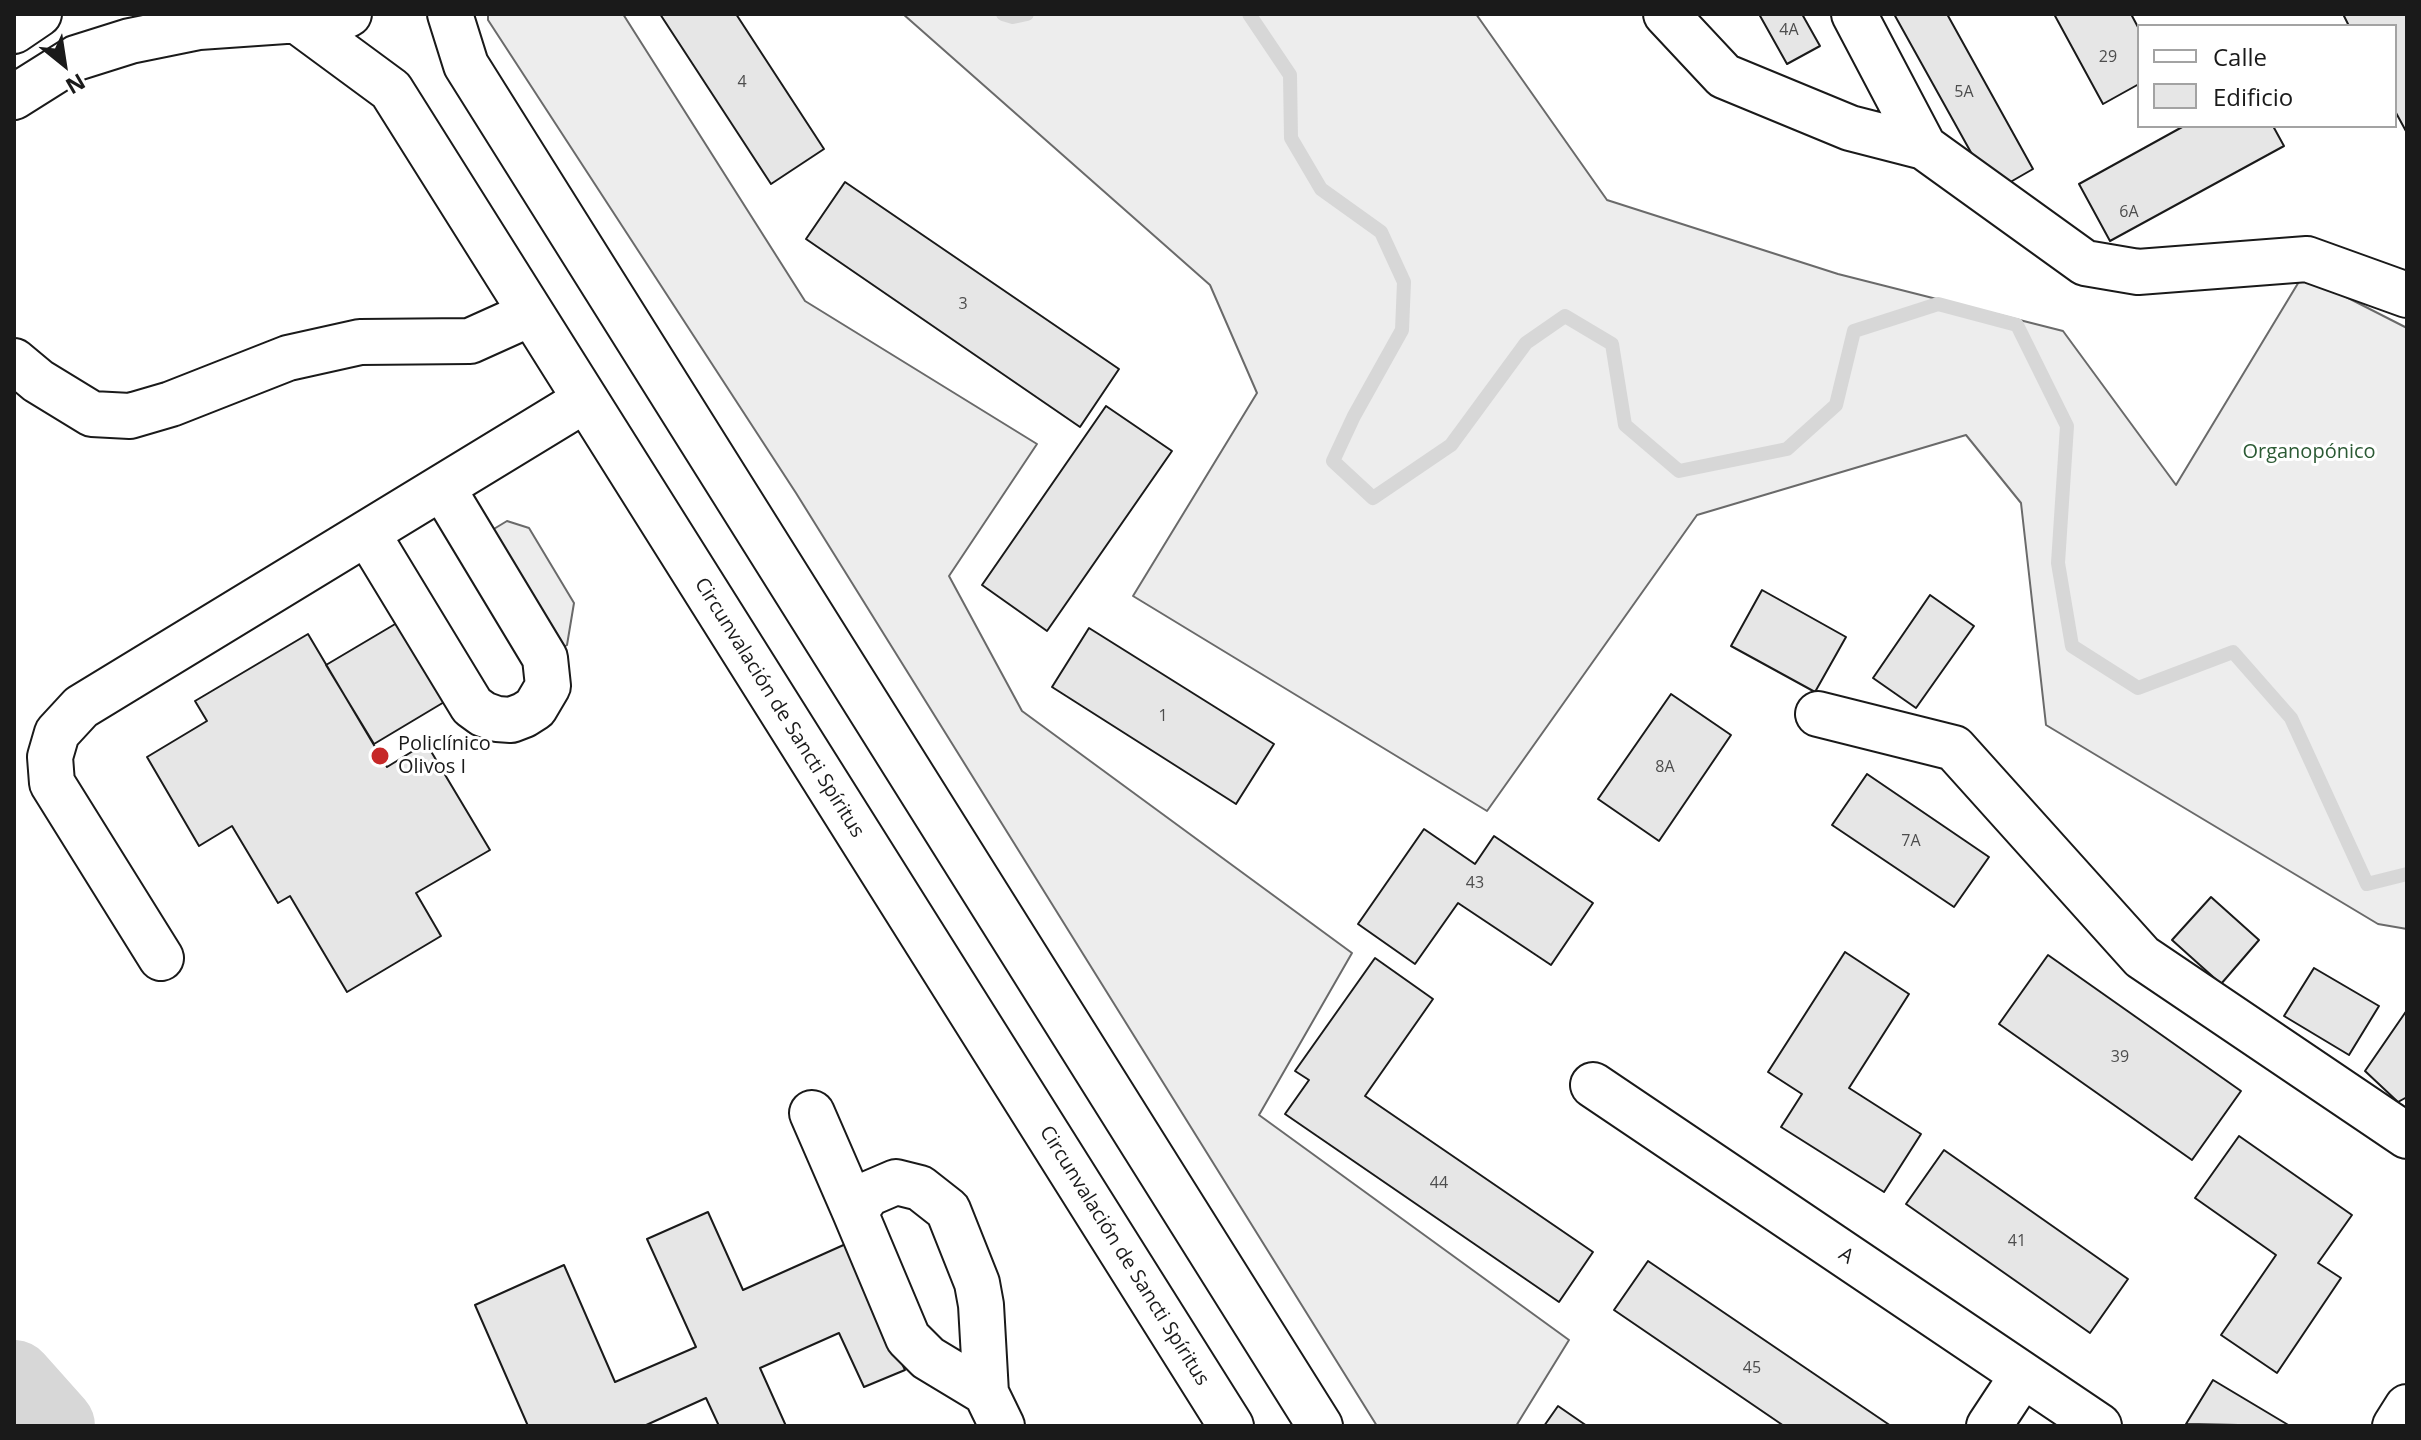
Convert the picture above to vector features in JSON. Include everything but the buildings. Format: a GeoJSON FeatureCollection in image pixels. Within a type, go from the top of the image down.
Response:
{"type":"FeatureCollection","features":[{"type":"Feature","properties":{"kind":"main road"},"geometry":{"type":"LineString","coordinates":[[14,31],[39,14]]}},
{"type":"Feature","properties":{"kind":"main road"},"geometry":{"type":"LineString","coordinates":[[14,97],[76,58],[130,41],[199,27],[286,17],[349,14]]}},
{"type":"Feature","properties":{"kind":"main road"},"geometry":{"type":"LineString","coordinates":[[450,14],[466,65],[1320,1426]]}},
{"type":"Feature","properties":{"kind":"main road"},"geometry":{"type":"LineString","coordinates":[[1666,14],[1724,76],[1850,128],[1924,147],[2085,263],[2138,272],[2307,259],[2407,295]]}},
{"type":"Feature","properties":{"kind":"main road"},"geometry":{"type":"LineString","coordinates":[[1854,14],[1924,147]]}},
{"type":"Feature","properties":{"kind":"main road","name":"Circunvalación de Sancti Spíritus"},"geometry":{"type":"LineString","coordinates":[[286,17],[391,90],[1231,1426]]}},
{"type":"Feature","properties":{"kind":"main road"},"geometry":{"type":"LineString","coordinates":[[14,361],[38,381],[92,414],[130,416],[171,404],[288,358],[360,342],[470,341],[530,314]]}},
{"type":"Feature","properties":{"kind":"main road"},"geometry":{"type":"LineString","coordinates":[[161,958],[52,783],[50,757],[57,733],[81,707],[585,400]]}},
{"type":"Feature","properties":{"kind":"main road"},"geometry":{"type":"LineString","coordinates":[[367,533],[472,706],[497,719],[511,720],[524,715],[535,708],[548,686],[545,658],[442,487]]}},
{"type":"Feature","properties":{"kind":"main road"},"geometry":{"type":"LineString","coordinates":[[1818,714],[1954,748],[2142,957],[2407,1136]]}},
{"type":"Feature","properties":{"kind":"main road","name":"A"},"geometry":{"type":"LineString","coordinates":[[1593,1085],[2099,1426]]}},
{"type":"Feature","properties":{"kind":"main road"},"geometry":{"type":"LineString","coordinates":[[812,1113],[908,1338],[928,1358],[994,1409]]}},
{"type":"Feature","properties":{"kind":"main road"},"geometry":{"type":"LineString","coordinates":[[855,1212],[868,1194],[896,1182],[920,1188],[948,1210],[977,1283],[994,1409]]}},
{"type":"Feature","properties":{"kind":"main road"},"geometry":{"type":"LineString","coordinates":[[1989,1426],[2022,1376]]}},
{"type":"Feature","properties":{"kind":"main road"},"geometry":{"type":"LineString","coordinates":[[2395,1426],[2407,1407]]}},
{"type":"Feature","properties":{"kind":"shaded area"},"geometry":{"type":"Polygon","coordinates":[[[488,14],[623,14],[805,301],[1037,444],[949,576],[1022,711],[1352,953],[1259,1115],[1569,1340],[1516,1426],[1377,1426],[796,493],[488,20],[488,14]]]}},
{"type":"Feature","properties":{"kind":"shaded area"},"geometry":{"type":"Polygon","coordinates":[[[903,14],[1476,14],[1607,200],[1838,274],[2063,331],[2176,485],[2303,275],[2407,328],[2407,929],[2378,924],[2046,725],[2021,503],[1966,435],[1697,515],[1487,811],[1133,596],[1257,393],[1210,285],[903,14]]]}},
{"type":"Feature","properties":{"kind":"shaded area"},"geometry":{"type":"Polygon","coordinates":[[[507,521],[529,528],[574,603],[567,645],[545,658],[474,541],[507,521]]]}},
{"type":"Feature","properties":{"kind":"waterway"},"geometry":{"type":"LineString","coordinates":[[1003,14],[1013,17],[1027,14]]}},
{"type":"Feature","properties":{"kind":"waterway"},"geometry":{"type":"LineString","coordinates":[[1249,14],[1290,75],[1291,138],[1321,189],[1381,232],[1404,282],[1402,330],[1333,461],[1373,498],[1451,445],[1526,343],[1565,316],[1612,344],[1625,425],[1679,471],[1787,449],[1836,405],[1854,331],[1938,304],[2017,325],[2067,426],[2058,563],[2072,646],[2138,688],[2233,652],[2291,718],[2367,884],[2407,874]]}},
{"type":"Feature","properties":{"kind":"waterway"},"geometry":{"type":"LineString","coordinates":[[14,1380],[55,1426]]}},
{"type":"Feature","properties":{"kind":"place","name":"Policlínico Olivos I"},"geometry":{"type":"Point","coordinates":[380,756]}},
{"type":"Feature","properties":{"kind":"park label","name":"Organopónico"},"geometry":{"type":"Point","coordinates":[2309,452]}}]}
